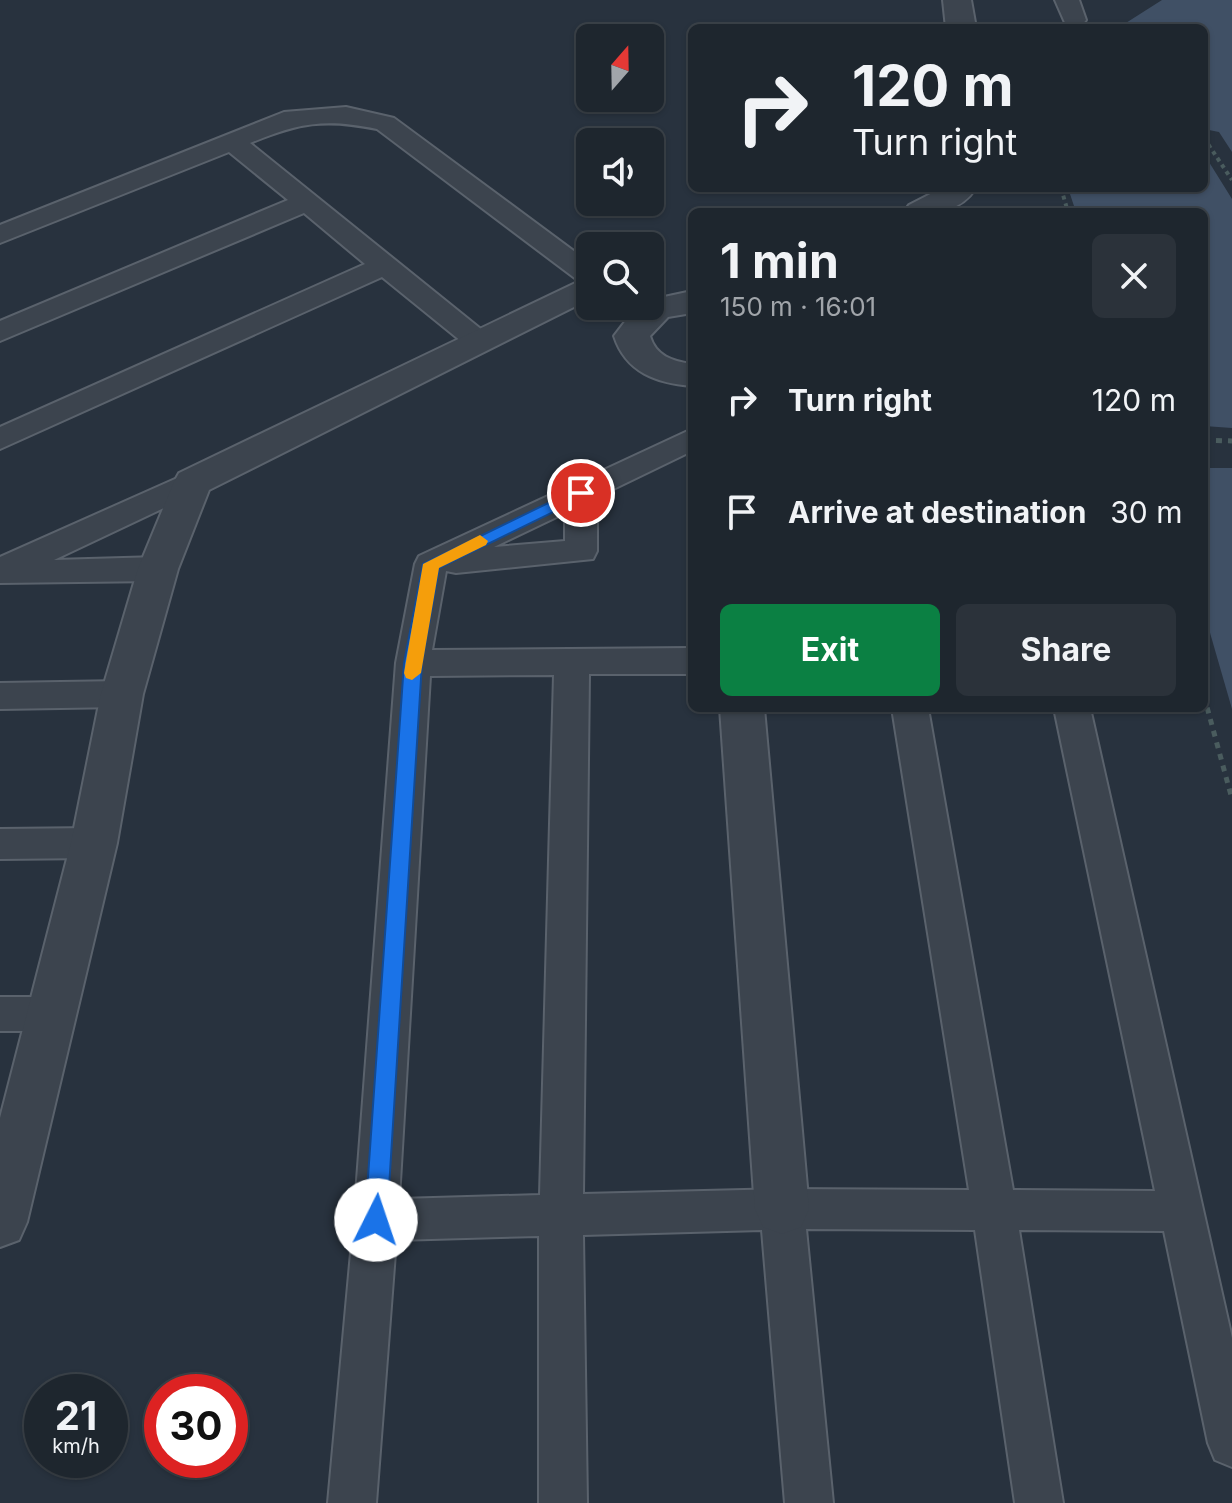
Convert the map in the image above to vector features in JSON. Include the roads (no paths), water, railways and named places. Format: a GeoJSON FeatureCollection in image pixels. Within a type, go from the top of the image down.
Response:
{"type":"FeatureCollection","features":[{"type":"Feature","properties":{"kind":"street"},"geometry":{"type":"LineString","coordinates":[[957,0],[960,24]]}},
{"type":"Feature","properties":{"kind":"street"},"geometry":{"type":"LineString","coordinates":[[0,235],[293,117],[346,115],[385,123],[576,266]]}},
{"type":"Feature","properties":{"kind":"street"},"geometry":{"type":"LineString","coordinates":[[230,140],[477,340]]}},
{"type":"Feature","properties":{"kind":"street"},"geometry":{"type":"LineString","coordinates":[[929,208],[956,192]]}},
{"type":"Feature","properties":{"kind":"street"},"geometry":{"type":"LineString","coordinates":[[0,332],[305,203]]}},
{"type":"Feature","properties":{"kind":"street"},"geometry":{"type":"LineString","coordinates":[[0,439],[383,266]]}},
{"type":"Feature","properties":{"kind":"street"},"geometry":{"type":"LineString","coordinates":[[0,572],[193,482],[576,293]]}},
{"type":"Feature","properties":{"kind":"street"},"geometry":{"type":"LineString","coordinates":[[664,306],[688,303]]}},
{"type":"Feature","properties":{"kind":"street"},"geometry":{"type":"LineString","coordinates":[[637,320],[632,336],[642,359],[657,368],[688,374]]}},
{"type":"Feature","properties":{"kind":"street"},"geometry":{"type":"LineString","coordinates":[[431,564],[688,441]]}},
{"type":"Feature","properties":{"kind":"street"},"geometry":{"type":"LineString","coordinates":[[0,1219],[94,843],[122,694],[158,569],[193,482]]}},
{"type":"Feature","properties":{"kind":"street"},"geometry":{"type":"LineString","coordinates":[[431,564],[581,551],[581,493]]}},
{"type":"Feature","properties":{"kind":"street"},"geometry":{"type":"LineString","coordinates":[[352,1503],[376,1220],[413,663],[431,564]]}},
{"type":"Feature","properties":{"kind":"street"},"geometry":{"type":"LineString","coordinates":[[0,572],[158,569]]}},
{"type":"Feature","properties":{"kind":"street"},"geometry":{"type":"LineString","coordinates":[[413,663],[688,661]]}},
{"type":"Feature","properties":{"kind":"street"},"geometry":{"type":"LineString","coordinates":[[563,1503],[561,1213],[572,662]]}},
{"type":"Feature","properties":{"kind":"street"},"geometry":{"type":"LineString","coordinates":[[0,696],[122,694]]}},
{"type":"Feature","properties":{"kind":"street"},"geometry":{"type":"LineString","coordinates":[[742,712],[809,1503]]}},
{"type":"Feature","properties":{"kind":"street"},"geometry":{"type":"LineString","coordinates":[[911,712],[994,1208],[1039,1503]]}},
{"type":"Feature","properties":{"kind":"street"},"geometry":{"type":"LineString","coordinates":[[1073,712],[1232,1443]]}},
{"type":"Feature","properties":{"kind":"street"},"geometry":{"type":"LineString","coordinates":[[0,844],[94,843]]}},
{"type":"Feature","properties":{"kind":"street"},"geometry":{"type":"LineString","coordinates":[[0,1014],[50,1014]]}},
{"type":"Feature","properties":{"kind":"street"},"geometry":{"type":"LineString","coordinates":[[376,1220],[782,1209],[1180,1211]]}},
{"type":"Feature","properties":{"kind":"water"},"geometry":{"type":"Polygon","coordinates":[[[1162,0],[1232,0],[1232,152],[1219,132],[1208,130],[1208,24],[1124,24],[1162,0]]]}},
{"type":"Feature","properties":{"kind":"water"},"geometry":{"type":"Polygon","coordinates":[[[1208,160],[1232,199],[1232,428],[1208,426],[1208,208],[1075,208],[1069,192],[1208,192],[1208,160]]]}},
{"type":"Feature","properties":{"kind":"water"},"geometry":{"type":"Polygon","coordinates":[[[1208,468],[1232,468],[1232,709],[1208,626],[1208,468]]]}}]}
